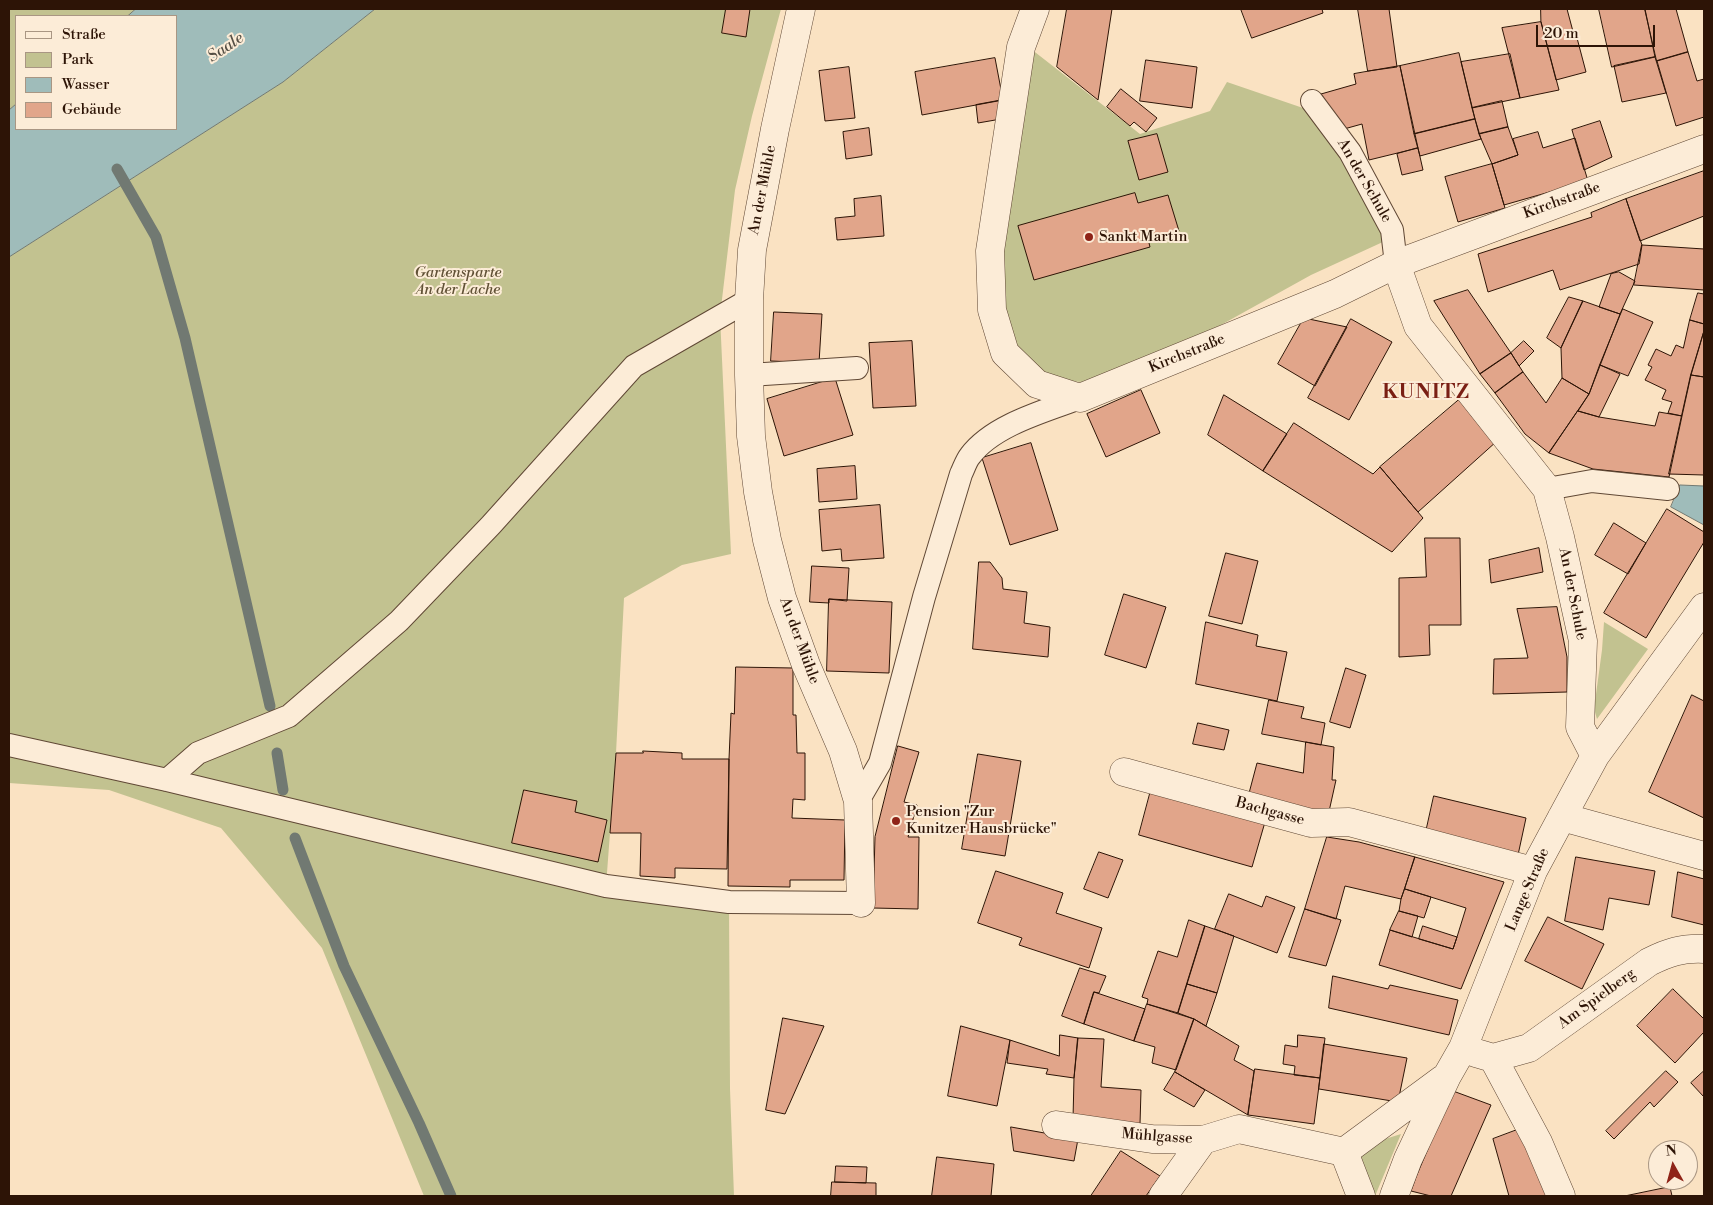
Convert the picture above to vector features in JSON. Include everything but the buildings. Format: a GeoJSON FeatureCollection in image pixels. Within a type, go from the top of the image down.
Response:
{"type":"FeatureCollection","features":[{"type":"Feature","properties":{"kind":"street","name":"An der Mühle"},"geometry":{"type":"LineString","coordinates":[[802,9],[775,129],[752,250],[748,375],[751,436],[758,492],[767,540],[782,598],[803,656],[843,752],[858,801],[861,904]]}},
{"type":"Feature","properties":{"kind":"street"},"geometry":{"type":"LineString","coordinates":[[1035,9],[1021,47],[990,251],[992,310],[1005,353],[1037,384],[1080,398]]}},
{"type":"Feature","properties":{"kind":"street","name":"Kirchstraße"},"geometry":{"type":"LineString","coordinates":[[1080,398],[1335,294],[1396,264],[1704,149]]}},
{"type":"Feature","properties":{"kind":"street","name":"An der Schule"},"geometry":{"type":"LineString","coordinates":[[1396,264],[1418,326],[1547,489],[1560,537],[1583,641],[1580,727],[1595,756]]}},
{"type":"Feature","properties":{"kind":"street","name":"Lange Straße"},"geometry":{"type":"LineString","coordinates":[[1394,1196],[1446,1076],[1463,1048],[1534,871],[1562,817],[1595,756],[1704,608]]}},
{"type":"Feature","properties":{"kind":"street","name":"Bachgasse"},"geometry":{"type":"LineString","coordinates":[[1124,772],[1311,823],[1349,822],[1534,871]]}},
{"type":"Feature","properties":{"kind":"street"},"geometry":{"type":"LineString","coordinates":[[1562,817],[1704,856]]}},
{"type":"Feature","properties":{"kind":"street","name":"Am Spielberg"},"geometry":{"type":"LineString","coordinates":[[1493,1058],[1529,1048],[1649,962],[1669,952],[1686,948],[1704,949]]}},
{"type":"Feature","properties":{"kind":"street"},"geometry":{"type":"LineString","coordinates":[[1463,1048],[1493,1058],[1538,1142],[1561,1196]]}},
{"type":"Feature","properties":{"kind":"street"},"geometry":{"type":"LineString","coordinates":[[1360,1196],[1344,1152],[1446,1076]]}},
{"type":"Feature","properties":{"kind":"street","name":"Mühlgasse"},"geometry":{"type":"LineString","coordinates":[[1056,1126],[1152,1139],[1203,1140],[1239,1129],[1344,1152]]}},
{"type":"Feature","properties":{"kind":"street"},"geometry":{"type":"LineString","coordinates":[[1163,1196],[1203,1140]]}},
{"type":"Feature","properties":{"kind":"lane","name":"An der Schule"},"geometry":{"type":"LineString","coordinates":[[1312,102],[1350,152],[1392,230],[1396,264]]}},
{"type":"Feature","properties":{"kind":"lane"},"geometry":{"type":"LineString","coordinates":[[167,780],[198,753],[289,716],[399,621],[492,525],[634,366],[749,300]]}},
{"type":"Feature","properties":{"kind":"lane"},"geometry":{"type":"LineString","coordinates":[[748,375],[857,368]]}},
{"type":"Feature","properties":{"kind":"lane"},"geometry":{"type":"LineString","coordinates":[[858,801],[880,764],[924,596],[961,474],[970,456],[991,437],[1017,422],[1080,398]]}},
{"type":"Feature","properties":{"kind":"lane"},"geometry":{"type":"LineString","coordinates":[[1547,489],[1592,481],[1668,489]]}},
{"type":"Feature","properties":{"kind":"lane"},"geometry":{"type":"LineString","coordinates":[[9,745],[167,780],[606,886],[729,902],[861,904]]}},
{"type":"Feature","properties":{"kind":"green space"},"geometry":{"type":"Polygon","coordinates":[[[9,9],[136,9],[129,15],[15,15],[15,105],[9,110],[9,9]]]}},
{"type":"Feature","properties":{"kind":"green space","name":"Gartensparte An der Lache"},"geometry":{"type":"Polygon","coordinates":[[[375,9],[781,9],[752,116],[735,190],[720,316],[731,554],[682,565],[624,598],[616,753],[606,886],[729,902],[730,1089],[734,1196],[424,1196],[322,948],[221,828],[109,790],[9,783],[9,257],[283,82],[375,9]]]}},
{"type":"Feature","properties":{"kind":"green space"},"geometry":{"type":"Polygon","coordinates":[[[1031,49],[1140,134],[1210,111],[1227,82],[1303,108],[1344,160],[1385,241],[1311,275],[1174,351],[1082,382],[1050,380],[1015,347],[1005,309],[1003,230],[1031,49]]]}},
{"type":"Feature","properties":{"kind":"green space"},"geometry":{"type":"Polygon","coordinates":[[[1604,622],[1648,649],[1597,719],[1594,709],[1604,622]]]}},
{"type":"Feature","properties":{"kind":"green space"},"geometry":{"type":"Polygon","coordinates":[[[1401,1134],[1375,1196],[1364,1175],[1359,1156],[1382,1140],[1401,1134]]]}},
{"type":"Feature","properties":{"kind":"water","name":"Saale"},"geometry":{"type":"Polygon","coordinates":[[[136,9],[375,9],[283,82],[9,257],[9,110],[15,105],[15,130],[178,130],[178,15],[129,15],[136,9]]]}},
{"type":"Feature","properties":{"kind":"water"},"geometry":{"type":"Polygon","coordinates":[[[1680,485],[1704,486],[1704,525],[1671,507],[1680,485]]]}},
{"type":"Feature","properties":{"kind":"waterway"},"geometry":{"type":"LineString","coordinates":[[117,169],[156,237],[185,338],[270,706]]}},
{"type":"Feature","properties":{"kind":"waterway"},"geometry":{"type":"LineString","coordinates":[[277,753],[283,790]]}},
{"type":"Feature","properties":{"kind":"waterway"},"geometry":{"type":"LineString","coordinates":[[295,838],[344,966],[419,1123],[451,1196]]}},
{"type":"Feature","properties":{"kind":"place","name":"Sankt Martin"},"geometry":{"type":"Point","coordinates":[1089,237]}},
{"type":"Feature","properties":{"kind":"place","name":"Pension \"Zur Kunitzer Hausbrücke\""},"geometry":{"type":"Point","coordinates":[896,821]}},
{"type":"Feature","properties":{"kind":"district","name":"KUNITZ"},"geometry":{"type":"Point","coordinates":[1426,393]}}]}
